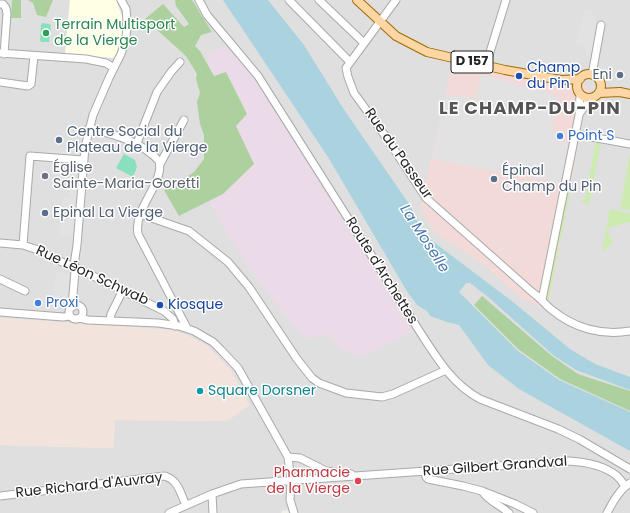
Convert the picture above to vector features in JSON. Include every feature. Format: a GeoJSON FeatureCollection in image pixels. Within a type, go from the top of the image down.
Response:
{"type":"FeatureCollection","features":[{"type":"Feature","properties":{"kind":"main road","name":"D 157"},"geometry":{"type":"LineString","coordinates":[[357,0],[396,36],[427,52],[561,80],[580,79]]}},
{"type":"Feature","properties":{"kind":"main road"},"geometry":{"type":"LineString","coordinates":[[597,95],[601,88],[597,77],[587,74],[580,79],[577,84],[579,92],[589,98],[597,95],[620,92]]}},
{"type":"Feature","properties":{"kind":"main road","name":"D 157"},"geometry":{"type":"LineString","coordinates":[[561,80],[579,92]]}},
{"type":"Feature","properties":{"kind":"main road"},"geometry":{"type":"LineString","coordinates":[[600,82],[620,92],[630,94]]}},
{"type":"Feature","properties":{"kind":"street"},"geometry":{"type":"LineString","coordinates":[[75,311],[75,268],[83,160],[93,115],[125,45],[128,30],[126,9],[121,0]]}},
{"type":"Feature","properties":{"kind":"street","name":"Route d'Archettes"},"geometry":{"type":"LineString","coordinates":[[198,0],[207,15],[258,76],[446,370],[458,384],[469,393],[494,405],[558,429],[579,439],[629,470]]}},
{"type":"Feature","properties":{"kind":"street"},"geometry":{"type":"LineString","coordinates":[[289,0],[350,62],[394,1]]}},
{"type":"Feature","properties":{"kind":"street"},"geometry":{"type":"LineString","coordinates":[[319,0],[364,44]]}},
{"type":"Feature","properties":{"kind":"street"},"geometry":{"type":"LineString","coordinates":[[486,65],[506,0]]}},
{"type":"Feature","properties":{"kind":"street"},"geometry":{"type":"LineString","coordinates":[[0,4],[3,4],[6,8],[7,14],[2,54],[86,59],[106,63],[114,68]]}},
{"type":"Feature","properties":{"kind":"street"},"geometry":{"type":"LineString","coordinates":[[592,75],[600,25]]}},
{"type":"Feature","properties":{"kind":"street"},"geometry":{"type":"LineString","coordinates":[[0,82],[28,86],[32,81],[34,56]]}},
{"type":"Feature","properties":{"kind":"street"},"geometry":{"type":"LineString","coordinates":[[137,143],[157,92],[180,62]]}},
{"type":"Feature","properties":{"kind":"street","name":"Rue du Passeur"},"geometry":{"type":"LineString","coordinates":[[350,62],[346,68],[354,93],[386,137],[426,198],[542,300]]}},
{"type":"Feature","properties":{"kind":"street"},"geometry":{"type":"LineString","coordinates":[[579,92],[579,115],[542,300],[544,304],[555,313],[581,328],[614,332],[630,331]]}},
{"type":"Feature","properties":{"kind":"street"},"geometry":{"type":"LineString","coordinates":[[579,115],[587,103],[597,95]]}},
{"type":"Feature","properties":{"kind":"street"},"geometry":{"type":"LineString","coordinates":[[184,120],[160,164],[160,171],[140,214],[137,227],[138,234],[187,328]]}},
{"type":"Feature","properties":{"kind":"street"},"geometry":{"type":"LineString","coordinates":[[89,128],[137,143],[155,157],[160,164]]}},
{"type":"Feature","properties":{"kind":"street"},"geometry":{"type":"LineString","coordinates":[[575,134],[630,144]]}},
{"type":"Feature","properties":{"kind":"street"},"geometry":{"type":"LineString","coordinates":[[23,244],[30,156],[83,160]]}},
{"type":"Feature","properties":{"kind":"street"},"geometry":{"type":"LineString","coordinates":[[140,214],[176,225],[189,231],[228,262],[249,287],[297,359],[312,378],[319,383],[346,393],[382,397],[393,394],[446,370]]}},
{"type":"Feature","properties":{"kind":"street","name":"Rue Léon Schwab"},"geometry":{"type":"LineString","coordinates":[[0,243],[23,244],[123,290],[164,311],[173,319],[175,326]]}},
{"type":"Feature","properties":{"kind":"street"},"geometry":{"type":"LineString","coordinates":[[0,278],[25,291]]}},
{"type":"Feature","properties":{"kind":"street"},"geometry":{"type":"LineString","coordinates":[[110,320],[111,314],[123,290]]}},
{"type":"Feature","properties":{"kind":"street"},"geometry":{"type":"LineString","coordinates":[[0,312],[54,316],[75,311],[96,319],[187,328],[213,342],[238,368],[288,457],[291,481],[290,500],[294,513]]}},
{"type":"Feature","properties":{"kind":"street","name":"Rue Gilbert Grandval"},"geometry":{"type":"LineString","coordinates":[[288,457],[300,458],[326,472],[357,475]]}},
{"type":"Feature","properties":{"kind":"street","name":"Rue Gilbert Grandval"},"geometry":{"type":"LineString","coordinates":[[169,513],[212,494],[241,484],[569,461],[580,462],[608,471],[628,485]]}},
{"type":"Feature","properties":{"kind":"street"},"geometry":{"type":"LineString","coordinates":[[425,471],[428,479],[482,491],[533,513]]}},
{"type":"Feature","properties":{"kind":"street","name":"Rue Richard d'Auvray"},"geometry":{"type":"LineString","coordinates":[[0,496],[165,476],[171,478],[176,483],[186,505]]}},
{"type":"Feature","properties":{"kind":"street"},"geometry":{"type":"LineString","coordinates":[[607,513],[619,494],[628,485]]}},
{"type":"Feature","properties":{"kind":"street"},"geometry":{"type":"LineString","coordinates":[[482,491],[487,498],[508,513]]}},
{"type":"Feature","properties":{"kind":"street"},"geometry":{"type":"LineString","coordinates":[[212,494],[213,513]]}},
{"type":"Feature","properties":{"kind":"shaded area"},"geometry":{"type":"Polygon","coordinates":[[[0,0],[630,0],[630,513],[289,513],[288,510],[282,511],[281,513],[0,513],[0,445],[113,448],[115,420],[227,421],[189,336],[171,330],[0,318],[0,0]]]}},
{"type":"Feature","properties":{"kind":"shaded area"},"geometry":{"type":"Polygon","coordinates":[[[70,0],[116,0],[124,21],[123,40],[114,58],[65,54],[70,0]]]}},
{"type":"Feature","properties":{"kind":"shaded area"},"geometry":{"type":"Polygon","coordinates":[[[584,10],[592,11],[596,20],[597,30],[591,56],[586,55],[586,46],[576,44],[584,10]]]}},
{"type":"Feature","properties":{"kind":"shaded area"},"geometry":{"type":"Polygon","coordinates":[[[225,45],[252,75],[413,331],[363,356],[340,349],[329,335],[303,338],[250,270],[209,202],[208,56],[225,45]]]}},
{"type":"Feature","properties":{"kind":"shaded area"},"geometry":{"type":"Polygon","coordinates":[[[452,65],[589,86],[548,311],[519,297],[484,265],[434,232],[420,208],[452,65]]]}},
{"type":"Feature","properties":{"kind":"shaded area"},"geometry":{"type":"Polygon","coordinates":[[[481,74],[558,96],[551,130],[556,131],[555,139],[568,143],[561,183],[529,177],[530,172],[525,171],[523,177],[432,159],[445,94],[476,99],[481,74]]]}},
{"type":"Feature","properties":{"kind":"shaded area"},"geometry":{"type":"Polygon","coordinates":[[[48,150],[71,152],[70,165],[36,163],[36,157],[49,157],[48,150]]]}},
{"type":"Feature","properties":{"kind":"shaded area"},"geometry":{"type":"Polygon","coordinates":[[[69,186],[77,187],[73,236],[59,235],[63,198],[69,198],[69,186]]]}},
{"type":"Feature","properties":{"kind":"shaded area"},"geometry":{"type":"Polygon","coordinates":[[[56,272],[70,274],[66,307],[52,306],[56,272]]]}},
{"type":"Feature","properties":{"kind":"shaded area"},"geometry":{"type":"Polygon","coordinates":[[[0,318],[171,330],[189,336],[208,346],[231,370],[250,405],[227,421],[115,420],[113,448],[0,445],[0,318]]]}},
{"type":"Feature","properties":{"kind":"green space"},"geometry":{"type":"Polygon","coordinates":[[[12,0],[21,0],[21,18],[11,18],[12,0]]]}},
{"type":"Feature","properties":{"kind":"green space"},"geometry":{"type":"Polygon","coordinates":[[[28,0],[53,0],[46,17],[37,15],[33,3],[28,0]]]}},
{"type":"Feature","properties":{"kind":"green space"},"geometry":{"type":"Polygon","coordinates":[[[175,0],[192,0],[212,32],[201,35],[195,46],[200,51],[214,76],[226,72],[247,114],[236,126],[254,164],[223,194],[179,216],[164,190],[168,185],[173,187],[194,172],[204,159],[204,135],[200,124],[197,102],[200,93],[196,79],[197,74],[186,56],[145,19],[163,4],[184,27],[189,24],[176,6],[175,0]]]}},
{"type":"Feature","properties":{"kind":"green space","name":"Terrain Multisport de la Vierge"},"geometry":{"type":"Polygon","coordinates":[[[42,23],[51,25],[49,42],[41,42],[40,40],[42,23]]]}},
{"type":"Feature","properties":{"kind":"green space"},"geometry":{"type":"Polygon","coordinates":[[[596,141],[601,142],[589,204],[581,202],[581,200],[585,200],[596,141]]]}},
{"type":"Feature","properties":{"kind":"green space"},"geometry":{"type":"Polygon","coordinates":[[[630,151],[630,209],[629,210],[620,209],[630,151]]]}},
{"type":"Feature","properties":{"kind":"green space"},"geometry":{"type":"Polygon","coordinates":[[[124,154],[135,160],[137,167],[133,177],[116,168],[124,154]]]}},
{"type":"Feature","properties":{"kind":"green space"},"geometry":{"type":"Polygon","coordinates":[[[566,192],[570,193],[560,243],[556,243],[566,192]]]}},
{"type":"Feature","properties":{"kind":"green space"},"geometry":{"type":"Polygon","coordinates":[[[610,209],[630,214],[630,222],[608,228],[610,238],[613,243],[602,251],[610,209]]]}},
{"type":"Feature","properties":{"kind":"green space"},"geometry":{"type":"Polygon","coordinates":[[[555,248],[559,248],[548,303],[545,299],[555,248]]]}},
{"type":"Feature","properties":{"kind":"green space"},"geometry":{"type":"Polygon","coordinates":[[[482,296],[552,356],[578,374],[630,391],[630,411],[560,379],[518,349],[474,305],[482,296]]]}},
{"type":"Feature","properties":{"kind":"water","name":"La Moselle"},"geometry":{"type":"Polygon","coordinates":[[[223,0],[268,0],[304,45],[343,108],[411,207],[423,234],[513,302],[570,349],[595,364],[630,377],[630,390],[576,370],[553,355],[487,296],[470,283],[466,283],[459,292],[518,351],[559,380],[630,412],[630,451],[519,389],[488,365],[459,325],[430,316],[428,312],[417,305],[408,293],[328,157],[223,0]]]}},
{"type":"Feature","properties":{"kind":"place","name":"Terrain Multisport de la Vierge"},"geometry":{"type":"Point","coordinates":[46,33]}},
{"type":"Feature","properties":{"kind":"place","name":"Eni"},"geometry":{"type":"Point","coordinates":[620,75]}},
{"type":"Feature","properties":{"kind":"place","name":"Champ du Pin"},"geometry":{"type":"Point","coordinates":[519,76]}},
{"type":"Feature","properties":{"kind":"place","name":"Point S"},"geometry":{"type":"Point","coordinates":[560,136]}},
{"type":"Feature","properties":{"kind":"place","name":"Centre Social du Plateau de la Vierge"},"geometry":{"type":"Point","coordinates":[59,140]}},
{"type":"Feature","properties":{"kind":"place","name":"Église Sainte-Maria-Goretti"},"geometry":{"type":"Point","coordinates":[45,176]}},
{"type":"Feature","properties":{"kind":"place","name":"Épinal Champ du Pin"},"geometry":{"type":"Point","coordinates":[494,179]}},
{"type":"Feature","properties":{"kind":"place","name":"Epinal La Vierge"},"geometry":{"type":"Point","coordinates":[45,213]}},
{"type":"Feature","properties":{"kind":"place","name":"Proxi"},"geometry":{"type":"Point","coordinates":[38,303]}},
{"type":"Feature","properties":{"kind":"place","name":"Kiosque"},"geometry":{"type":"Point","coordinates":[160,305]}},
{"type":"Feature","properties":{"kind":"place","name":"Square Dorsner"},"geometry":{"type":"Point","coordinates":[200,391]}},
{"type":"Feature","properties":{"kind":"place","name":"Pharmacie de la Vierge"},"geometry":{"type":"Point","coordinates":[358,481]}},
{"type":"Feature","properties":{"kind":"district","name":"LE CHAMP-DU-PIN"},"geometry":{"type":"Point","coordinates":[530,109]}}]}
